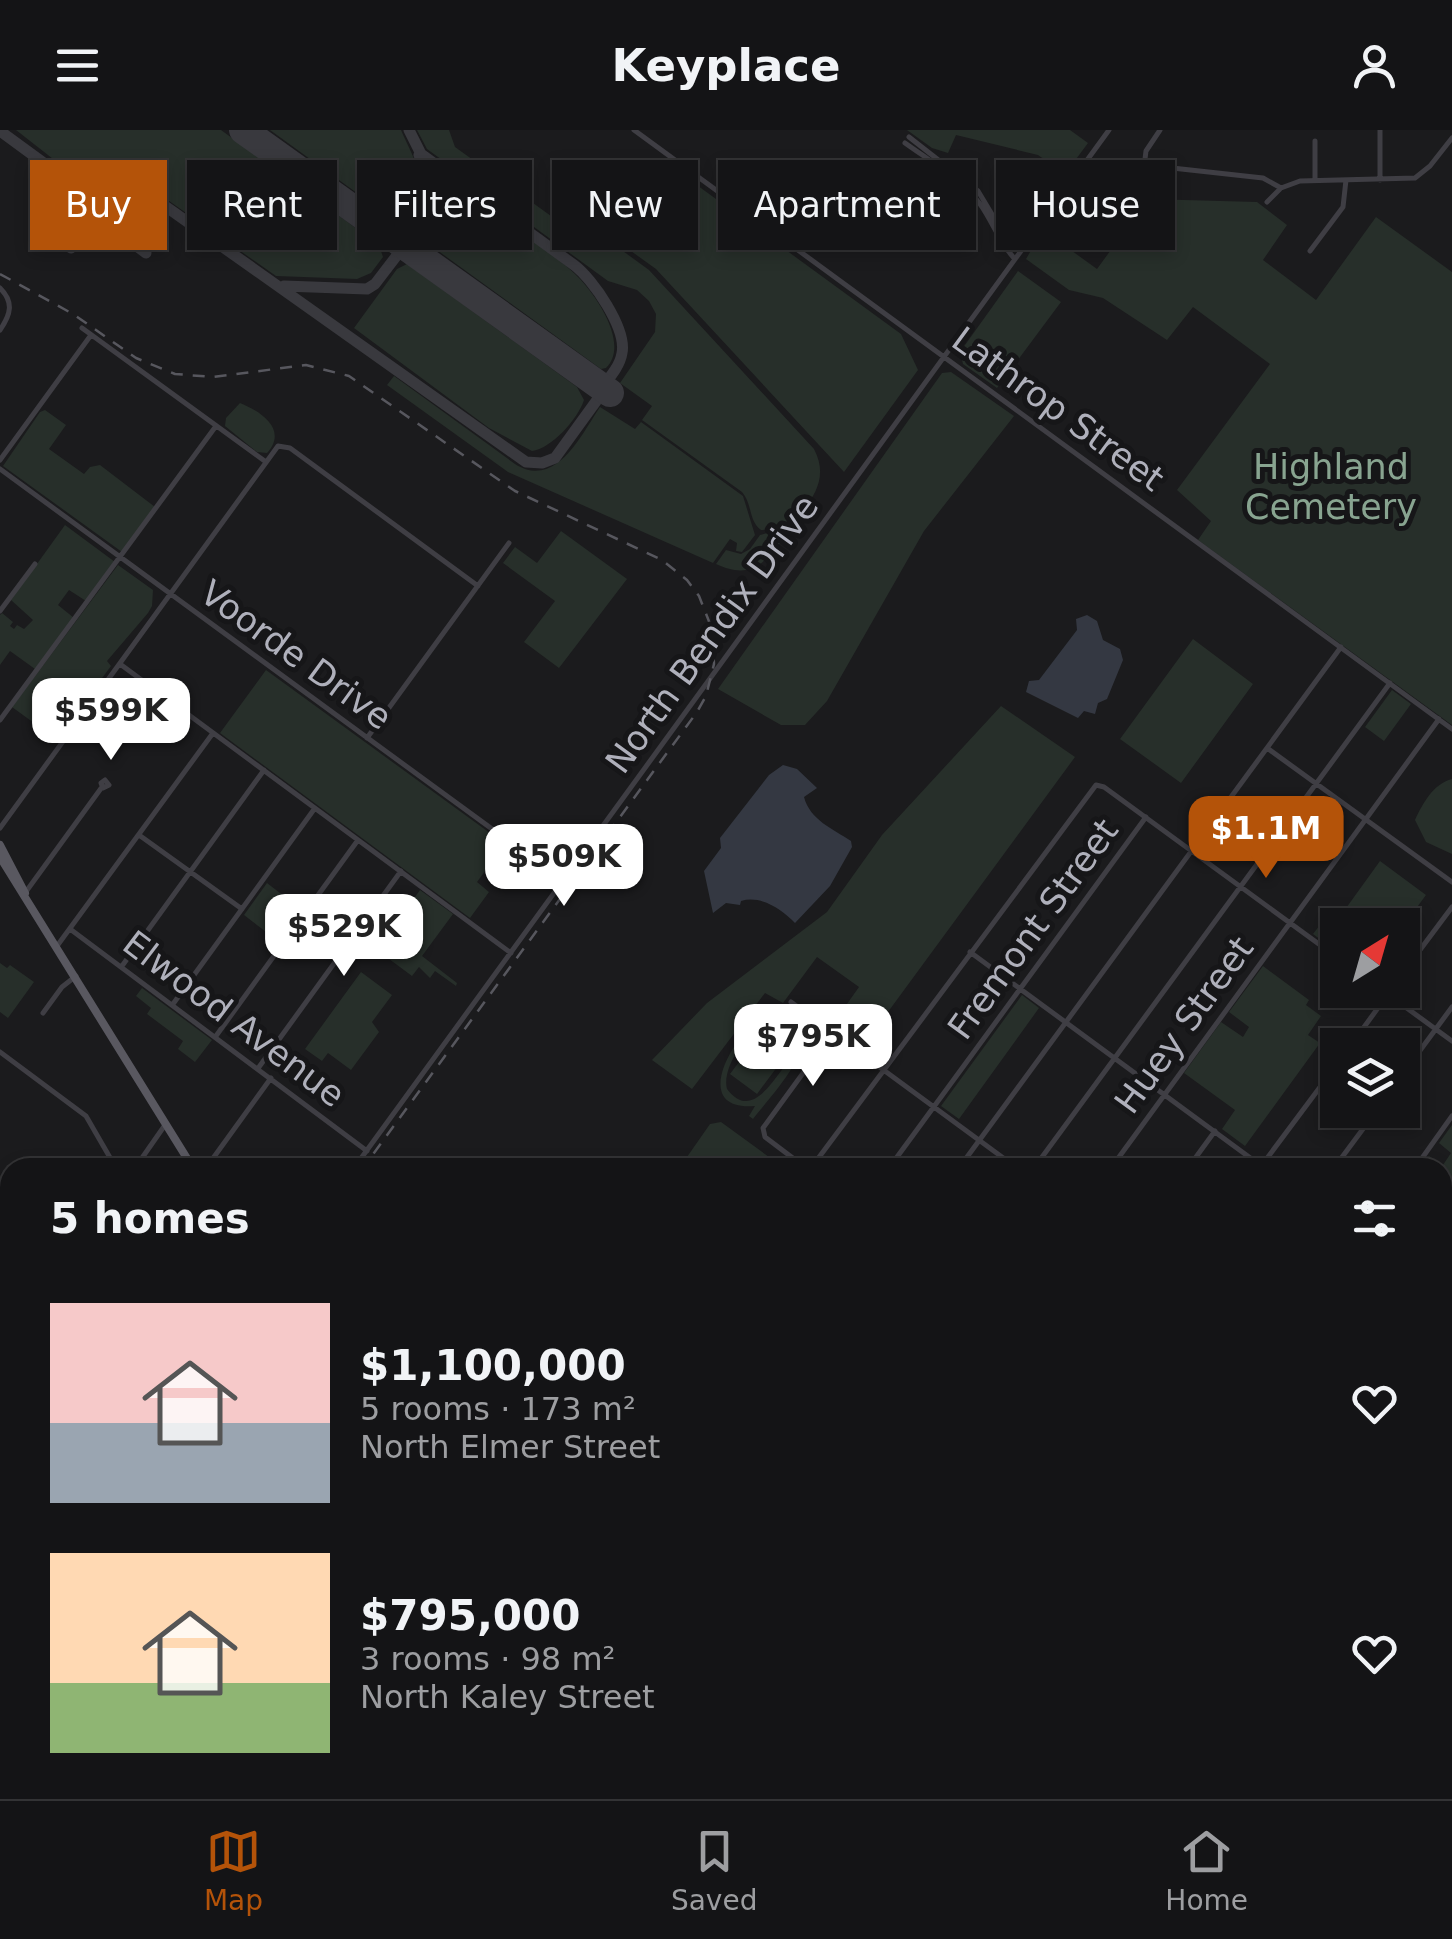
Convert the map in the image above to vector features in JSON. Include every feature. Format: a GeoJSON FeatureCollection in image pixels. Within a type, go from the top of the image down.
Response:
{"type":"FeatureCollection","features":[{"type":"Feature","properties":{"kind":"main road"},"geometry":{"type":"LineString","coordinates":[[0,845],[25,894]]}},
{"type":"Feature","properties":{"kind":"main road"},"geometry":{"type":"LineString","coordinates":[[0,856],[187,1158]]}},
{"type":"Feature","properties":{"kind":"street","name":"Lathrop Street"},"geometry":{"type":"LineString","coordinates":[[634,130],[1452,728]]}},
{"type":"Feature","properties":{"kind":"street","name":"North Bendix Drive"},"geometry":{"type":"LineString","coordinates":[[1088,160],[1110,130]]}},
{"type":"Feature","properties":{"kind":"street"},"geometry":{"type":"LineString","coordinates":[[1145,160],[1146,151],[1160,130]]}},
{"type":"Feature","properties":{"kind":"street"},"geometry":{"type":"LineString","coordinates":[[1380,130],[1380,180]]}},
{"type":"Feature","properties":{"kind":"street"},"geometry":{"type":"LineString","coordinates":[[1267,202],[1294,182],[1408,180],[1420,175],[1452,138]]}},
{"type":"Feature","properties":{"kind":"street"},"geometry":{"type":"LineString","coordinates":[[1014,259],[969,191],[907,140],[978,190],[1003,234],[1020,252]]}},
{"type":"Feature","properties":{"kind":"street"},"geometry":{"type":"LineString","coordinates":[[1315,140],[1315,180]]}},
{"type":"Feature","properties":{"kind":"street"},"geometry":{"type":"LineString","coordinates":[[1175,170],[1264,178],[1281,188]]}},
{"type":"Feature","properties":{"kind":"street"},"geometry":{"type":"LineString","coordinates":[[1310,250],[1343,208],[1346,180]]}},
{"type":"Feature","properties":{"kind":"street","name":"North Bendix Drive"},"geometry":{"type":"LineString","coordinates":[[362,1158],[1020,252]]}},
{"type":"Feature","properties":{"kind":"street"},"geometry":{"type":"LineString","coordinates":[[0,288],[10,310],[0,330]]}},
{"type":"Feature","properties":{"kind":"street"},"geometry":{"type":"LineString","coordinates":[[82,328],[266,462]]}},
{"type":"Feature","properties":{"kind":"street"},"geometry":{"type":"LineString","coordinates":[[0,460],[91,335]]}},
{"type":"Feature","properties":{"kind":"street"},"geometry":{"type":"LineString","coordinates":[[0,720],[216,426]]}},
{"type":"Feature","properties":{"kind":"street"},"geometry":{"type":"LineString","coordinates":[[0,828],[266,462],[283,445],[478,586]]}},
{"type":"Feature","properties":{"kind":"street","name":"Voorde Drive"},"geometry":{"type":"LineString","coordinates":[[0,469],[562,882]]}},
{"type":"Feature","properties":{"kind":"street"},"geometry":{"type":"LineString","coordinates":[[367,738],[509,543]]}},
{"type":"Feature","properties":{"kind":"street"},"geometry":{"type":"LineString","coordinates":[[0,611],[35,564]]}},
{"type":"Feature","properties":{"kind":"street"},"geometry":{"type":"LineString","coordinates":[[966,1158],[1340,647]]}},
{"type":"Feature","properties":{"kind":"street"},"geometry":{"type":"LineString","coordinates":[[120,664],[511,953]]}},
{"type":"Feature","properties":{"kind":"street"},"geometry":{"type":"LineString","coordinates":[[1041,1158],[1390,683]]}},
{"type":"Feature","properties":{"kind":"street","name":"Huey Street"},"geometry":{"type":"LineString","coordinates":[[1118,1158],[1439,719]]}},
{"type":"Feature","properties":{"kind":"street"},"geometry":{"type":"LineString","coordinates":[[57,946],[213,733]]}},
{"type":"Feature","properties":{"kind":"street"},"geometry":{"type":"LineString","coordinates":[[1267,748],[1452,882]]}},
{"type":"Feature","properties":{"kind":"street"},"geometry":{"type":"LineString","coordinates":[[122,966],[264,770]]}},
{"type":"Feature","properties":{"kind":"street"},"geometry":{"type":"LineString","coordinates":[[817,1158],[1097,785],[1320,945]]}},
{"type":"Feature","properties":{"kind":"street"},"geometry":{"type":"LineString","coordinates":[[25,894],[102,788]]}},
{"type":"Feature","properties":{"kind":"street"},"geometry":{"type":"LineString","coordinates":[[173,1004],[315,808]]}},
{"type":"Feature","properties":{"kind":"street","name":"Fremont Street"},"geometry":{"type":"LineString","coordinates":[[896,1158],[1146,818]]}},
{"type":"Feature","properties":{"kind":"street"},"geometry":{"type":"LineString","coordinates":[[139,834],[242,909]]}},
{"type":"Feature","properties":{"kind":"street"},"geometry":{"type":"LineString","coordinates":[[216,1036],[358,840]]}},
{"type":"Feature","properties":{"kind":"street"},"geometry":{"type":"LineString","coordinates":[[258,1067],[401,870]]}},
{"type":"Feature","properties":{"kind":"street"},"geometry":{"type":"LineString","coordinates":[[1420,950],[1452,907]]}},
{"type":"Feature","properties":{"kind":"street","name":"Elwood Avenue"},"geometry":{"type":"LineString","coordinates":[[70,928],[367,1151]]}},
{"type":"Feature","properties":{"kind":"street"},"geometry":{"type":"LineString","coordinates":[[970,952],[1250,1158]]}},
{"type":"Feature","properties":{"kind":"street"},"geometry":{"type":"LineString","coordinates":[[42,1014],[62,986],[76,976]]}},
{"type":"Feature","properties":{"kind":"street"},"geometry":{"type":"LineString","coordinates":[[790,1002],[1004,1158]]}},
{"type":"Feature","properties":{"kind":"street"},"geometry":{"type":"LineString","coordinates":[[1420,1051],[1452,1007]]}},
{"type":"Feature","properties":{"kind":"street"},"geometry":{"type":"LineString","coordinates":[[1409,1008],[1452,1041]]}},
{"type":"Feature","properties":{"kind":"street"},"geometry":{"type":"LineString","coordinates":[[795,1158],[763,1134],[763,1128],[834,1032]]}},
{"type":"Feature","properties":{"kind":"street"},"geometry":{"type":"LineString","coordinates":[[0,1052],[86,1116],[110,1158]]}},
{"type":"Feature","properties":{"kind":"street"},"geometry":{"type":"LineString","coordinates":[[213,1158],[271,1078]]}},
{"type":"Feature","properties":{"kind":"street"},"geometry":{"type":"LineString","coordinates":[[1269,1158],[1320,1088]]}},
{"type":"Feature","properties":{"kind":"street"},"geometry":{"type":"LineString","coordinates":[[1421,1158],[1452,1116]]}},
{"type":"Feature","properties":{"kind":"street"},"geometry":{"type":"LineString","coordinates":[[142,1158],[166,1124]]}},
{"type":"Feature","properties":{"kind":"street"},"geometry":{"type":"LineString","coordinates":[[1341,1158],[1363,1128]]}},
{"type":"Feature","properties":{"kind":"street"},"geometry":{"type":"LineString","coordinates":[[1195,1158],[1214,1131]]}},
{"type":"Feature","properties":{"kind":"green space"},"geometry":{"type":"Polygon","coordinates":[[[16,130],[221,130],[262,160],[187,160],[187,214],[167,200],[167,160],[54,160],[16,130]]]}},
{"type":"Feature","properties":{"kind":"green space"},"geometry":{"type":"Polygon","coordinates":[[[270,130],[401,130],[414,160],[357,160],[357,193],[337,179],[337,160],[311,160],[270,130]]]}},
{"type":"Feature","properties":{"kind":"green space"},"geometry":{"type":"Polygon","coordinates":[[[417,130],[449,130],[455,147],[473,160],[442,160],[427,149],[417,130]]]}},
{"type":"Feature","properties":{"kind":"green space"},"geometry":{"type":"Polygon","coordinates":[[[907,130],[1070,130],[1088,143],[1075,160],[1045,160],[956,135],[948,153],[932,148],[907,130]]]}},
{"type":"Feature","properties":{"kind":"green space"},"geometry":{"type":"Polygon","coordinates":[[[698,186],[718,200],[718,250],[786,250],[901,334],[918,370],[844,472],[656,269],[630,250],[698,250],[698,186]]]}},
{"type":"Feature","properties":{"kind":"green space","name":"Highland Cemetery"},"geometry":{"type":"Polygon","coordinates":[[[1175,200],[1257,202],[1287,225],[1263,260],[1316,300],[1376,217],[1452,272],[1452,725],[1198,540],[1211,521],[1177,490],[1270,364],[1193,307],[1167,340],[1103,298],[1069,290],[1026,259],[1031,250],[1071,250],[1097,269],[1111,250],[1175,250],[1175,200]]]}},
{"type":"Feature","properties":{"kind":"green space"},"geometry":{"type":"Polygon","coordinates":[[[532,202],[552,217],[552,240],[532,226],[532,202]]]}},
{"type":"Feature","properties":{"kind":"green space"},"geometry":{"type":"Polygon","coordinates":[[[337,214],[357,229],[357,250],[381,250],[383,257],[371,273],[357,279],[276,276],[239,250],[337,250],[337,214]]]}},
{"type":"Feature","properties":{"kind":"green space"},"geometry":{"type":"Polygon","coordinates":[[[532,240],[543,248],[581,280],[609,323],[614,347],[612,358],[601,369],[437,250],[532,250],[532,240]]]}},
{"type":"Feature","properties":{"kind":"green space"},"geometry":{"type":"Polygon","coordinates":[[[565,250],[622,250],[649,270],[814,449],[820,471],[816,491],[790,528],[761,530],[742,492],[642,420],[652,406],[620,383],[655,332],[656,314],[637,290],[608,281],[565,250]]]}},
{"type":"Feature","properties":{"kind":"green space"},"geometry":{"type":"Polygon","coordinates":[[[407,264],[577,387],[584,400],[563,432],[532,451],[489,428],[354,328],[397,269],[407,264]]]}},
{"type":"Feature","properties":{"kind":"green space"},"geometry":{"type":"Polygon","coordinates":[[[1018,271],[1061,302],[997,388],[963,364],[960,352],[1018,271]]]}},
{"type":"Feature","properties":{"kind":"green space"},"geometry":{"type":"Polygon","coordinates":[[[951,372],[1014,416],[924,531],[827,701],[805,725],[781,725],[718,689],[942,373],[951,372]]]}},
{"type":"Feature","properties":{"kind":"green space"},"geometry":{"type":"Polygon","coordinates":[[[394,376],[515,464],[530,470],[543,470],[566,456],[600,407],[635,429],[641,422],[743,496],[755,535],[742,552],[736,551],[737,543],[730,539],[713,563],[508,472],[387,385],[394,376]]]}},
{"type":"Feature","properties":{"kind":"green space"},"geometry":{"type":"Polygon","coordinates":[[[240,403],[270,423],[275,437],[267,453],[257,452],[225,426],[226,418],[240,403]]]}},
{"type":"Feature","properties":{"kind":"green space"},"geometry":{"type":"Polygon","coordinates":[[[45,410],[66,425],[49,449],[84,474],[90,467],[100,465],[155,507],[122,552],[3,466],[45,410]]]}},
{"type":"Feature","properties":{"kind":"green space"},"geometry":{"type":"Polygon","coordinates":[[[65,525],[115,562],[86,601],[69,590],[58,605],[74,618],[35,669],[10,651],[0,665],[0,615],[13,622],[10,626],[14,629],[17,625],[24,629],[33,620],[11,600],[65,525]]]}},
{"type":"Feature","properties":{"kind":"green space"},"geometry":{"type":"Polygon","coordinates":[[[561,531],[627,579],[559,668],[524,642],[555,601],[503,563],[515,547],[537,563],[561,531]]]}},
{"type":"Feature","properties":{"kind":"green space"},"geometry":{"type":"Polygon","coordinates":[[[789,531],[759,565],[740,570],[716,564],[726,550],[741,554],[760,535],[789,531]]]}},
{"type":"Feature","properties":{"kind":"green space"},"geometry":{"type":"Polygon","coordinates":[[[118,565],[153,590],[152,606],[107,661],[111,666],[68,724],[70,727],[60,742],[12,707],[118,565]]]}},
{"type":"Feature","properties":{"kind":"green space"},"geometry":{"type":"Polygon","coordinates":[[[1193,639],[1253,684],[1181,783],[1120,739],[1193,639]]]}},
{"type":"Feature","properties":{"kind":"green space"},"geometry":{"type":"Polygon","coordinates":[[[266,670],[505,844],[477,882],[489,892],[470,918],[220,733],[266,670]]]}},
{"type":"Feature","properties":{"kind":"green space"},"geometry":{"type":"Polygon","coordinates":[[[1392,690],[1411,704],[1384,741],[1365,727],[1392,690]]]}},
{"type":"Feature","properties":{"kind":"green space"},"geometry":{"type":"Polygon","coordinates":[[[1001,706],[1075,757],[863,1046],[832,1025],[859,987],[817,957],[783,1003],[765,993],[692,1089],[652,1060],[707,1003],[827,912],[882,835],[1001,706]]]}},
{"type":"Feature","properties":{"kind":"green space"},"geometry":{"type":"Polygon","coordinates":[[[1452,779],[1452,854],[1426,842],[1415,820],[1434,790],[1452,779]]]}},
{"type":"Feature","properties":{"kind":"green space"},"geometry":{"type":"Polygon","coordinates":[[[1380,861],[1426,895],[1416,908],[1346,908],[1380,861]]]}},
{"type":"Feature","properties":{"kind":"green space"},"geometry":{"type":"Polygon","coordinates":[[[267,883],[302,910],[279,942],[244,915],[267,883]]]}},
{"type":"Feature","properties":{"kind":"green space"},"geometry":{"type":"Polygon","coordinates":[[[420,890],[453,914],[422,956],[456,986],[435,971],[430,978],[419,967],[412,976],[377,950],[420,890]]]}},
{"type":"Feature","properties":{"kind":"green space"},"geometry":{"type":"Polygon","coordinates":[[[0,963],[7,968],[10,965],[34,982],[8,1018],[0,1012],[0,963]]]}},
{"type":"Feature","properties":{"kind":"green space"},"geometry":{"type":"Polygon","coordinates":[[[1263,966],[1309,1000],[1306,1005],[1321,1016],[1308,1035],[1320,1043],[1245,1146],[1222,1129],[1235,1110],[1184,1073],[1221,1022],[1243,1037],[1249,1027],[1229,1012],[1263,966]]]}},
{"type":"Feature","properties":{"kind":"green space"},"geometry":{"type":"Polygon","coordinates":[[[361,972],[392,995],[372,1022],[379,1032],[351,1070],[328,1053],[322,1061],[305,1049],[361,972]]]}},
{"type":"Feature","properties":{"kind":"green space"},"geometry":{"type":"Polygon","coordinates":[[[142,988],[212,1040],[195,1062],[178,1049],[183,1041],[147,1014],[151,1008],[136,996],[142,988]]]}},
{"type":"Feature","properties":{"kind":"green space"},"geometry":{"type":"Polygon","coordinates":[[[1022,995],[1039,1008],[959,1119],[941,1106],[1022,995]]]}},
{"type":"Feature","properties":{"kind":"green space"},"geometry":{"type":"Polygon","coordinates":[[[770,1012],[786,1013],[799,1023],[803,1033],[797,1059],[753,1119],[749,1116],[755,1106],[734,1104],[723,1096],[721,1082],[733,1049],[757,1020],[770,1012]],[[770,1018],[762,1023],[733,1059],[727,1089],[742,1101],[757,1098],[787,1063],[796,1044],[798,1027],[784,1018],[770,1018]]]}},
{"type":"Feature","properties":{"kind":"green space"},"geometry":{"type":"Polygon","coordinates":[[[771,1019],[798,1039],[757,1094],[730,1074],[771,1019]]]}},
{"type":"Feature","properties":{"kind":"green space"},"geometry":{"type":"Polygon","coordinates":[[[721,1122],[769,1157],[686,1158],[710,1124],[721,1122]]]}},
{"type":"Feature","properties":{"kind":"green space"},"geometry":{"type":"Polygon","coordinates":[[[1452,1125],[1452,1158],[1448,1158],[1451,1153],[1439,1143],[1452,1125]]]}},
{"type":"Feature","properties":{"kind":"shaded area"},"geometry":{"type":"Polygon","coordinates":[[[1087,615],[1097,621],[1103,640],[1120,649],[1123,660],[1107,699],[1098,703],[1095,714],[1084,711],[1078,718],[1026,692],[1029,681],[1039,680],[1077,630],[1076,619],[1087,615]]]}},
{"type":"Feature","properties":{"kind":"shaded area"},"geometry":{"type":"Polygon","coordinates":[[[783,765],[797,769],[817,788],[804,797],[811,812],[851,841],[852,847],[830,886],[795,923],[777,908],[756,900],[741,901],[740,905],[726,903],[713,913],[704,871],[721,848],[720,838],[769,775],[783,765]]]}},
{"type":"Feature","properties":{"kind":"taxiway"},"geometry":{"type":"LineString","coordinates":[[409,130],[421,154],[574,265],[599,293],[614,318],[622,343],[619,362],[602,387]]}},
{"type":"Feature","properties":{"kind":"taxiway"},"geometry":{"type":"LineString","coordinates":[[0,131],[56,172],[141,189],[526,462],[542,463],[555,458],[605,389]]}},
{"type":"Feature","properties":{"kind":"taxiway"},"geometry":{"type":"LineString","coordinates":[[419,155],[421,160]]}},
{"type":"Feature","properties":{"kind":"taxiway"},"geometry":{"type":"LineString","coordinates":[[142,250],[146,253]]}},
{"type":"Feature","properties":{"kind":"taxiway"},"geometry":{"type":"LineString","coordinates":[[284,286],[367,289],[398,254],[396,250]]}},
{"type":"Feature","properties":{"kind":"runway"},"geometry":{"type":"LineString","coordinates":[[243,130],[610,393]]}},
{"type":"Feature","properties":{"kind":"railway"},"geometry":{"type":"LineString","coordinates":[[0,274],[73,314],[136,358],[175,374],[213,377],[306,365],[349,376],[515,491],[662,560],[687,580],[699,596],[712,629],[714,664],[706,696],[697,712],[370,1158]]}}]}
